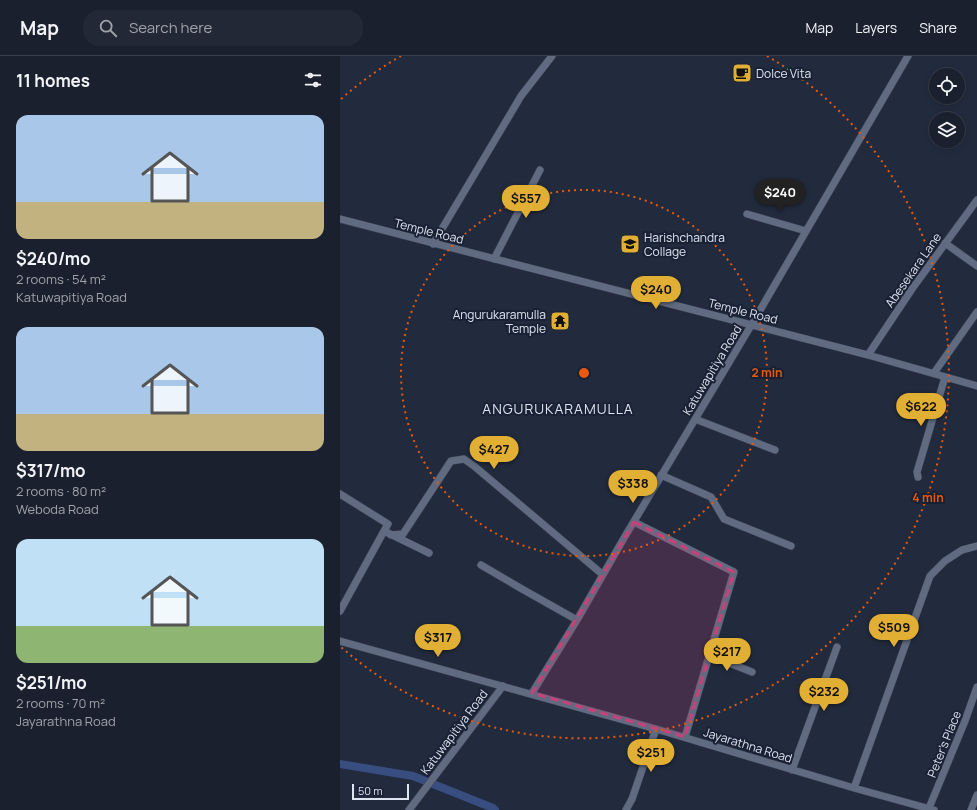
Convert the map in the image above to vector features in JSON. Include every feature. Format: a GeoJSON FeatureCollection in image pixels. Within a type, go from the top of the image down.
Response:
{"type":"FeatureCollection","features":[{"type":"Feature","properties":{"kind":"street"},"geometry":{"type":"LineString","coordinates":[[433,244],[521,96],[552,56]]}},
{"type":"Feature","properties":{"kind":"street","name":"Katuwapitiya Road"},"geometry":{"type":"LineString","coordinates":[[532,694],[752,324],[908,56]]}},
{"type":"Feature","properties":{"kind":"street"},"geometry":{"type":"LineString","coordinates":[[494,259],[540,170]]}},
{"type":"Feature","properties":{"kind":"street","name":"Abesekara Lane"},"geometry":{"type":"LineString","coordinates":[[868,355],[912,289],[977,200]]}},
{"type":"Feature","properties":{"kind":"street"},"geometry":{"type":"LineString","coordinates":[[747,214],[806,231]]}},
{"type":"Feature","properties":{"kind":"street","name":"Temple Road"},"geometry":{"type":"LineString","coordinates":[[340,219],[433,244],[752,324],[977,386]]}},
{"type":"Feature","properties":{"kind":"street"},"geometry":{"type":"LineString","coordinates":[[945,243],[977,266]]}},
{"type":"Feature","properties":{"kind":"street"},"geometry":{"type":"LineString","coordinates":[[934,373],[977,312]]}},
{"type":"Feature","properties":{"kind":"street"},"geometry":{"type":"LineString","coordinates":[[918,477],[917,472],[945,377]]}},
{"type":"Feature","properties":{"kind":"street"},"geometry":{"type":"LineString","coordinates":[[695,419],[775,450]]}},
{"type":"Feature","properties":{"kind":"street"},"geometry":{"type":"LineString","coordinates":[[391,535],[403,534],[451,461],[464,459],[602,574]]}},
{"type":"Feature","properties":{"kind":"street"},"geometry":{"type":"LineString","coordinates":[[661,475],[711,497],[724,519],[791,546]]}},
{"type":"Feature","properties":{"kind":"street"},"geometry":{"type":"LineString","coordinates":[[340,494],[388,524],[340,611]]}},
{"type":"Feature","properties":{"kind":"street"},"geometry":{"type":"LineString","coordinates":[[634,522],[734,572],[685,737]]}},
{"type":"Feature","properties":{"kind":"street"},"geometry":{"type":"LineString","coordinates":[[384,531],[429,553]]}},
{"type":"Feature","properties":{"kind":"street"},"geometry":{"type":"LineString","coordinates":[[854,788],[930,576],[945,561],[962,550],[977,546]]}},
{"type":"Feature","properties":{"kind":"street"},"geometry":{"type":"LineString","coordinates":[[481,565],[577,620]]}},
{"type":"Feature","properties":{"kind":"street","name":"Jayarathna Road"},"geometry":{"type":"LineString","coordinates":[[340,641],[685,737],[792,770],[932,809]]}},
{"type":"Feature","properties":{"kind":"street"},"geometry":{"type":"LineString","coordinates":[[792,770],[837,647]]}},
{"type":"Feature","properties":{"kind":"street"},"geometry":{"type":"LineString","coordinates":[[709,655],[752,672]]}},
{"type":"Feature","properties":{"kind":"street","name":"Katuwapitiya Road"},"geometry":{"type":"LineString","coordinates":[[409,810],[503,686]]}},
{"type":"Feature","properties":{"kind":"street","name":"Peter's Place"},"geometry":{"type":"LineString","coordinates":[[932,809],[966,721],[977,687]]}},
{"type":"Feature","properties":{"kind":"street"},"geometry":{"type":"LineString","coordinates":[[626,810],[632,799],[656,729]]}},
{"type":"Feature","properties":{"kind":"street"},"geometry":{"type":"LineString","coordinates":[[971,810],[977,795]]}},
{"type":"Feature","properties":{"kind":"highlighted area"},"geometry":{"type":"Polygon","coordinates":[[[634,522],[734,572],[685,737],[532,693],[634,522]]]}},
{"type":"Feature","properties":{"kind":"waterway"},"geometry":{"type":"LineString","coordinates":[[340,764],[413,776],[495,810]]}},
{"type":"Feature","properties":{"kind":"place","name":"Dolce Vita"},"geometry":{"type":"Point","coordinates":[742,73]}},
{"type":"Feature","properties":{"kind":"place","name":"Harishchandra Collage"},"geometry":{"type":"Point","coordinates":[630,244]}},
{"type":"Feature","properties":{"kind":"place","name":"Angurukaramulla Temple"},"geometry":{"type":"Point","coordinates":[560,321]}},
{"type":"Feature","properties":{"kind":"district","name":"ANGURUKARAMULLA"},"geometry":{"type":"Point","coordinates":[558,408]}}]}
